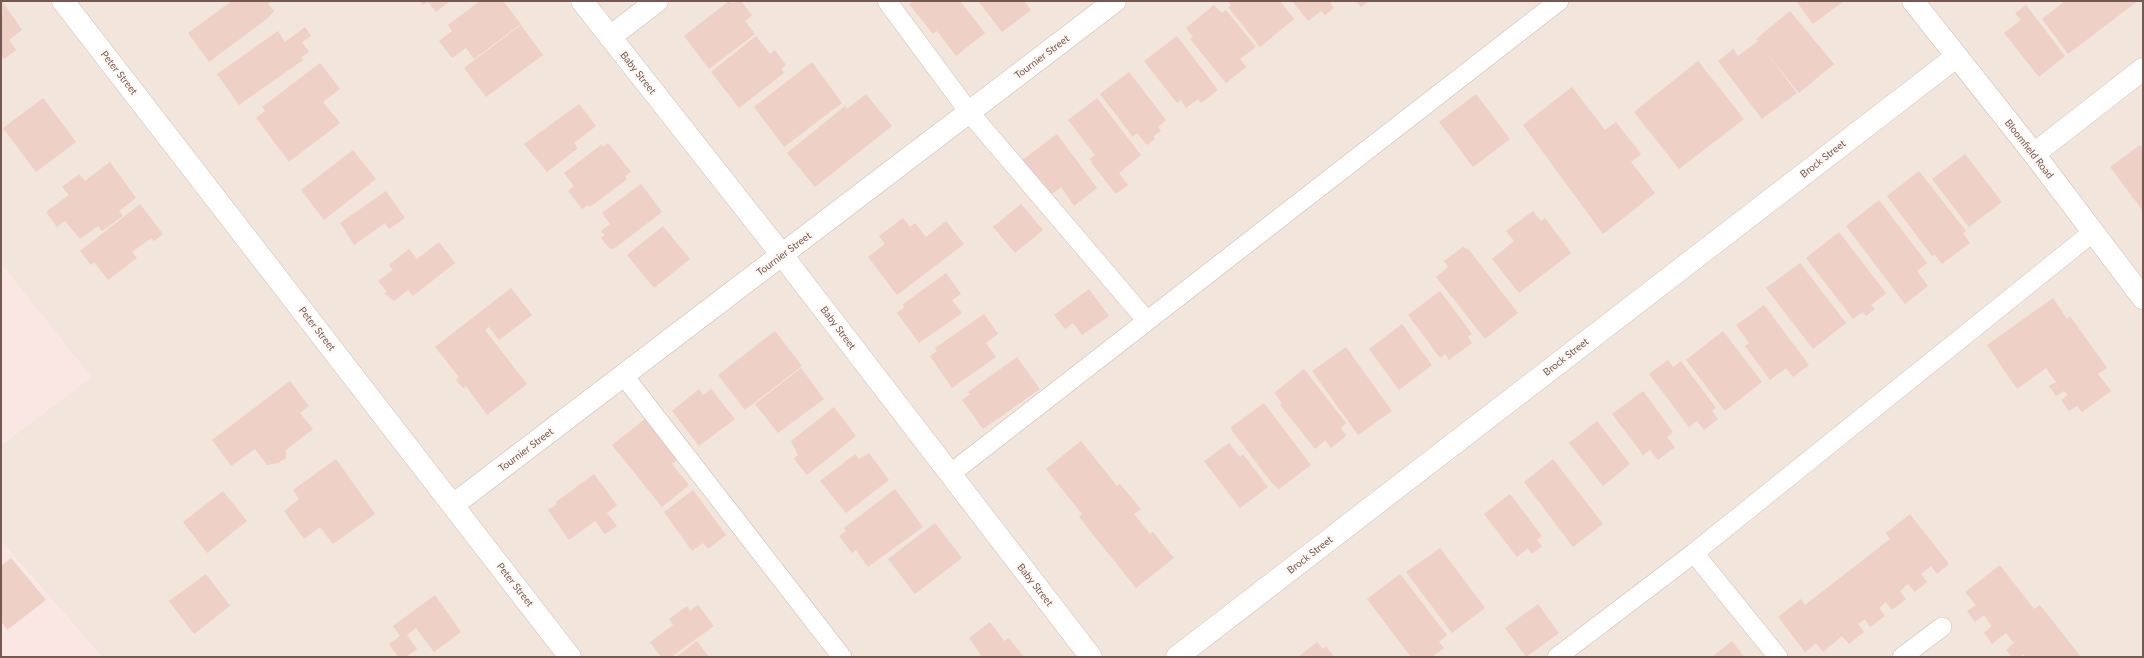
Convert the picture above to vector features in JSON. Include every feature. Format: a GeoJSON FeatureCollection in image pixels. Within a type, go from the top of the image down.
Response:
{"type":"FeatureCollection","features":[{"type":"Feature","properties":{"kind":"street","name":"Peter Street"},"geometry":{"type":"LineString","coordinates":[[63,1],[570,657]]}},
{"type":"Feature","properties":{"kind":"street","name":"Baby Street"},"geometry":{"type":"LineString","coordinates":[[582,1],[782,255],[1091,657]]}},
{"type":"Feature","properties":{"kind":"street"},"geometry":{"type":"LineString","coordinates":[[610,37],[657,1]]}},
{"type":"Feature","properties":{"kind":"street","name":"Tournier Street"},"geometry":{"type":"LineString","coordinates":[[453,505],[1115,1]]}},
{"type":"Feature","properties":{"kind":"street","name":"Bloomfield Road"},"geometry":{"type":"LineString","coordinates":[[1913,1],[2034,154],[2143,298]]}},
{"type":"Feature","properties":{"kind":"street","name":"Brock Street"},"geometry":{"type":"LineString","coordinates":[[1177,657],[1956,57]]}},
{"type":"Feature","properties":{"kind":"street"},"geometry":{"type":"LineString","coordinates":[[2034,154],[2143,69]]}},
{"type":"Feature","properties":{"kind":"lane"},"geometry":{"type":"LineString","coordinates":[[887,1],[969,112],[1147,321]]}},
{"type":"Feature","properties":{"kind":"lane"},"geometry":{"type":"LineString","coordinates":[[950,474],[1559,1]]}},
{"type":"Feature","properties":{"kind":"lane"},"geometry":{"type":"LineString","coordinates":[[1557,657],[1694,553],[2093,232]]}},
{"type":"Feature","properties":{"kind":"lane"},"geometry":{"type":"LineString","coordinates":[[624,376],[842,657]]}},
{"type":"Feature","properties":{"kind":"lane"},"geometry":{"type":"LineString","coordinates":[[1694,553],[1778,657]]}},
{"type":"Feature","properties":{"kind":"lane"},"geometry":{"type":"LineString","coordinates":[[1902,657],[1942,627]]}},
{"type":"Feature","properties":{"kind":"shaded area"},"geometry":{"type":"Polygon","coordinates":[[[1,1],[2143,1],[2143,657],[102,657],[1,542],[1,445],[91,377],[1,264],[1,1]]]}},
{"type":"Feature","properties":{"kind":"shaded area"},"geometry":{"type":"Polygon","coordinates":[[[1,264],[91,377],[1,445],[1,264]]]}},
{"type":"Feature","properties":{"kind":"shaded area"},"geometry":{"type":"Polygon","coordinates":[[[1,542],[9,552],[102,657],[1,657],[1,542]]]}},
{"type":"Feature","properties":{"kind":"building"},"geometry":{"type":"Polygon","coordinates":[[[2,1],[22,30],[9,40],[16,50],[4,59],[1,55],[2,1]]]}},
{"type":"Feature","properties":{"kind":"building"},"geometry":{"type":"Polygon","coordinates":[[[232,1],[272,1],[268,4],[274,11],[268,18],[209,62],[188,33],[232,1]]]}},
{"type":"Feature","properties":{"kind":"building"},"geometry":{"type":"Polygon","coordinates":[[[420,1],[450,1],[436,12],[428,2],[423,5],[420,1]]]}},
{"type":"Feature","properties":{"kind":"building"},"geometry":{"type":"Polygon","coordinates":[[[480,1],[503,1],[521,24],[474,59],[466,48],[452,58],[439,41],[452,31],[448,25],[480,1]]]}},
{"type":"Feature","properties":{"kind":"building"},"geometry":{"type":"Polygon","coordinates":[[[729,1],[732,3],[741,1],[752,15],[745,21],[755,34],[709,69],[684,36],[729,1]]]}},
{"type":"Feature","properties":{"kind":"building"},"geometry":{"type":"Polygon","coordinates":[[[913,1],[960,1],[985,33],[956,56],[937,31],[933,34],[909,4],[913,1]]]}},
{"type":"Feature","properties":{"kind":"building"},"geometry":{"type":"Polygon","coordinates":[[[978,1],[1024,1],[1031,10],[1002,32],[978,1]]]}},
{"type":"Feature","properties":{"kind":"building"},"geometry":{"type":"Polygon","coordinates":[[[1228,1],[1280,1],[1294,19],[1260,47],[1228,7],[1231,6],[1228,1]]]}},
{"type":"Feature","properties":{"kind":"building"},"geometry":{"type":"Polygon","coordinates":[[[1292,1],[1333,1],[1330,3],[1334,8],[1325,15],[1321,11],[1308,21],[1292,1]]]}},
{"type":"Feature","properties":{"kind":"building"},"geometry":{"type":"Polygon","coordinates":[[[1356,1],[1368,1],[1361,7],[1356,1]]]}},
{"type":"Feature","properties":{"kind":"building"},"geometry":{"type":"Polygon","coordinates":[[[1796,1],[1844,1],[1813,24],[1796,1]]]}},
{"type":"Feature","properties":{"kind":"building"},"geometry":{"type":"Polygon","coordinates":[[[2065,1],[2138,1],[2068,54],[2042,19],[2065,1]]]}},
{"type":"Feature","properties":{"kind":"building"},"geometry":{"type":"Polygon","coordinates":[[[1214,5],[1222,13],[1226,10],[1256,47],[1240,59],[1246,67],[1226,83],[1190,39],[1193,37],[1186,28],[1214,5]]]}},
{"type":"Feature","properties":{"kind":"building"},"geometry":{"type":"Polygon","coordinates":[[[2026,5],[2065,56],[2039,77],[2004,33],[2021,20],[2015,13],[2026,5]]]}},
{"type":"Feature","properties":{"kind":"building"},"geometry":{"type":"Polygon","coordinates":[[[1790,11],[1834,64],[1799,93],[1763,48],[1797,93],[1762,119],[1718,61],[1733,49],[1738,56],[1758,41],[1756,39],[1790,11]]]}},
{"type":"Feature","properties":{"kind":"building"},"geometry":{"type":"Polygon","coordinates":[[[521,25],[543,55],[486,97],[464,68],[521,25]]]}},
{"type":"Feature","properties":{"kind":"building"},"geometry":{"type":"Polygon","coordinates":[[[305,27],[311,36],[302,42],[309,52],[301,57],[303,60],[239,105],[217,74],[278,31],[285,42],[305,27]]]}},
{"type":"Feature","properties":{"kind":"building"},"geometry":{"type":"Polygon","coordinates":[[[756,36],[770,54],[775,50],[786,65],[781,69],[784,73],[739,108],[711,72],[756,36]]]}},
{"type":"Feature","properties":{"kind":"building"},"geometry":{"type":"Polygon","coordinates":[[[1177,36],[1218,90],[1201,103],[1198,99],[1186,108],[1181,100],[1177,103],[1144,61],[1177,36]]]}},
{"type":"Feature","properties":{"kind":"building"},"geometry":{"type":"Polygon","coordinates":[[[1698,61],[1744,119],[1679,169],[1634,112],[1698,61]]]}},
{"type":"Feature","properties":{"kind":"building"},"geometry":{"type":"Polygon","coordinates":[[[812,62],[842,103],[784,147],[754,107],[812,62]]]}},
{"type":"Feature","properties":{"kind":"building"},"geometry":{"type":"Polygon","coordinates":[[[320,63],[340,89],[323,102],[340,123],[289,162],[256,118],[265,111],[262,107],[320,63]]]}},
{"type":"Feature","properties":{"kind":"building"},"geometry":{"type":"Polygon","coordinates":[[[1129,72],[1166,120],[1158,127],[1161,131],[1154,136],[1155,139],[1147,145],[1137,133],[1133,137],[1100,94],[1129,72]]]}},
{"type":"Feature","properties":{"kind":"building"},"geometry":{"type":"Polygon","coordinates":[[[1572,87],[1605,130],[1616,122],[1641,154],[1631,162],[1655,193],[1603,234],[1523,125],[1572,87]]]}},
{"type":"Feature","properties":{"kind":"building"},"geometry":{"type":"Polygon","coordinates":[[[866,94],[892,126],[815,187],[787,153],[845,106],[847,109],[866,94]]]}},
{"type":"Feature","properties":{"kind":"building"},"geometry":{"type":"Polygon","coordinates":[[[1476,94],[1510,139],[1473,167],[1439,122],[1476,94]]]}},
{"type":"Feature","properties":{"kind":"building"},"geometry":{"type":"Polygon","coordinates":[[[43,98],[76,142],[36,172],[3,128],[43,98]]]}},
{"type":"Feature","properties":{"kind":"building"},"geometry":{"type":"Polygon","coordinates":[[[1097,98],[1141,155],[1119,173],[1128,185],[1116,194],[1092,164],[1090,159],[1095,155],[1068,120],[1097,98]]]}},
{"type":"Feature","properties":{"kind":"building"},"geometry":{"type":"Polygon","coordinates":[[[579,104],[596,126],[574,143],[578,148],[547,172],[524,144],[579,104]]]}},
{"type":"Feature","properties":{"kind":"building"},"geometry":{"type":"Polygon","coordinates":[[[1057,134],[1097,188],[1074,206],[1061,187],[1048,197],[1021,161],[1057,134]]]}},
{"type":"Feature","properties":{"kind":"building"},"geometry":{"type":"Polygon","coordinates":[[[608,143],[631,172],[625,176],[627,179],[590,207],[588,205],[582,209],[568,191],[574,186],[564,173],[601,145],[603,147],[608,143]]]}},
{"type":"Feature","properties":{"kind":"building"},"geometry":{"type":"Polygon","coordinates":[[[2140,145],[2143,148],[2143,211],[2110,167],[2140,145]]]}},
{"type":"Feature","properties":{"kind":"building"},"geometry":{"type":"Polygon","coordinates":[[[353,150],[376,179],[324,220],[301,190],[353,150]]]}},
{"type":"Feature","properties":{"kind":"building"},"geometry":{"type":"Polygon","coordinates":[[[1965,154],[2002,202],[1969,227],[1932,179],[1965,154]]]}},
{"type":"Feature","properties":{"kind":"building"},"geometry":{"type":"Polygon","coordinates":[[[110,162],[136,198],[119,211],[123,216],[102,231],[98,226],[80,239],[65,221],[57,227],[46,212],[69,195],[62,187],[79,174],[85,181],[110,162]]]}},
{"type":"Feature","properties":{"kind":"building"},"geometry":{"type":"Polygon","coordinates":[[[1919,171],[1966,231],[1963,233],[1970,243],[1942,264],[1935,255],[1932,256],[1887,196],[1919,171]]]}},
{"type":"Feature","properties":{"kind":"building"},"geometry":{"type":"Polygon","coordinates":[[[641,184],[662,212],[615,248],[610,249],[601,238],[605,235],[601,231],[610,224],[602,213],[641,184]]]}},
{"type":"Feature","properties":{"kind":"building"},"geometry":{"type":"Polygon","coordinates":[[[386,191],[405,218],[389,229],[385,223],[354,245],[340,223],[386,191]]]}},
{"type":"Feature","properties":{"kind":"building"},"geometry":{"type":"Polygon","coordinates":[[[1879,200],[1927,263],[1917,271],[1928,286],[1905,304],[1846,226],[1879,200]]]}},
{"type":"Feature","properties":{"kind":"building"},"geometry":{"type":"Polygon","coordinates":[[[140,204],[163,234],[154,241],[151,238],[132,252],[137,258],[108,280],[94,262],[91,265],[80,251],[140,204]]]}},
{"type":"Feature","properties":{"kind":"building"},"geometry":{"type":"Polygon","coordinates":[[[1021,204],[1043,230],[1015,253],[993,227],[1021,204]]]}},
{"type":"Feature","properties":{"kind":"building"},"geometry":{"type":"Polygon","coordinates":[[[1533,211],[1541,221],[1545,218],[1571,253],[1519,293],[1492,259],[1514,241],[1506,231],[1533,211]]]}},
{"type":"Feature","properties":{"kind":"building"},"geometry":{"type":"Polygon","coordinates":[[[903,218],[910,227],[915,223],[926,237],[946,221],[964,244],[897,295],[868,257],[885,244],[879,236],[903,218]]]}},
{"type":"Feature","properties":{"kind":"building"},"geometry":{"type":"Polygon","coordinates":[[[663,226],[690,259],[654,288],[627,255],[663,226]]]}},
{"type":"Feature","properties":{"kind":"building"},"geometry":{"type":"Polygon","coordinates":[[[1839,232],[1886,293],[1871,305],[1875,309],[1866,316],[1863,312],[1853,319],[1806,258],[1839,232]]]}},
{"type":"Feature","properties":{"kind":"building"},"geometry":{"type":"Polygon","coordinates":[[[439,242],[455,263],[413,296],[408,290],[394,301],[384,293],[387,292],[378,281],[393,270],[389,265],[409,249],[417,259],[439,242]]]}},
{"type":"Feature","properties":{"kind":"building"},"geometry":{"type":"Polygon","coordinates":[[[1463,247],[1469,250],[1518,313],[1485,339],[1436,277],[1448,267],[1444,261],[1463,247]]]}},
{"type":"Feature","properties":{"kind":"building"},"geometry":{"type":"Polygon","coordinates":[[[1800,263],[1846,323],[1813,349],[1766,288],[1800,263]]]}},
{"type":"Feature","properties":{"kind":"building"},"geometry":{"type":"Polygon","coordinates":[[[946,273],[961,294],[952,300],[962,313],[919,343],[897,313],[904,308],[903,304],[946,273]]]}},
{"type":"Feature","properties":{"kind":"building"},"geometry":{"type":"Polygon","coordinates":[[[511,288],[532,315],[499,340],[489,327],[485,330],[527,384],[487,415],[466,386],[463,388],[456,380],[459,377],[435,347],[511,288]]]}},
{"type":"Feature","properties":{"kind":"building"},"geometry":{"type":"Polygon","coordinates":[[[1089,289],[1109,316],[1082,335],[1073,323],[1065,329],[1054,315],[1089,289]]]}},
{"type":"Feature","properties":{"kind":"building"},"geometry":{"type":"Polygon","coordinates":[[[1440,291],[1472,334],[1468,337],[1472,343],[1449,360],[1445,354],[1440,358],[1408,315],[1440,291]]]}},
{"type":"Feature","properties":{"kind":"building"},"geometry":{"type":"Polygon","coordinates":[[[2053,298],[2067,319],[2070,316],[2107,368],[2098,374],[2111,391],[2082,412],[2077,406],[2069,411],[2061,400],[2068,395],[2064,391],[2056,396],[2049,386],[2056,382],[2046,368],[2017,389],[1987,345],[2053,298]]]}},
{"type":"Feature","properties":{"kind":"building"},"geometry":{"type":"Polygon","coordinates":[[[1764,305],[1809,365],[1793,377],[1786,368],[1770,380],[1745,346],[1749,343],[1736,325],[1764,305]]]}},
{"type":"Feature","properties":{"kind":"building"},"geometry":{"type":"Polygon","coordinates":[[[984,314],[998,334],[986,343],[996,357],[952,388],[930,356],[937,351],[935,348],[984,314]]]}},
{"type":"Feature","properties":{"kind":"building"},"geometry":{"type":"Polygon","coordinates":[[[1402,324],[1432,365],[1399,390],[1369,349],[1402,324]]]}},
{"type":"Feature","properties":{"kind":"building"},"geometry":{"type":"Polygon","coordinates":[[[775,331],[802,366],[745,410],[718,375],[775,331]]]}},
{"type":"Feature","properties":{"kind":"building"},"geometry":{"type":"Polygon","coordinates":[[[1723,331],[1762,382],[1725,411],[1686,360],[1723,331]]]}},
{"type":"Feature","properties":{"kind":"building"},"geometry":{"type":"Polygon","coordinates":[[[1346,347],[1392,411],[1358,435],[1312,371],[1346,347]]]}},
{"type":"Feature","properties":{"kind":"building"},"geometry":{"type":"Polygon","coordinates":[[[1017,357],[1040,389],[983,429],[962,400],[970,394],[968,392],[1017,357]]]}},
{"type":"Feature","properties":{"kind":"building"},"geometry":{"type":"Polygon","coordinates":[[[1668,360],[1673,367],[1681,361],[1716,408],[1712,411],[1718,419],[1704,430],[1697,421],[1689,427],[1649,374],[1668,360]]]}},
{"type":"Feature","properties":{"kind":"building"},"geometry":{"type":"Polygon","coordinates":[[[801,368],[824,399],[778,433],[755,404],[801,368]]]}},
{"type":"Feature","properties":{"kind":"building"},"geometry":{"type":"Polygon","coordinates":[[[1304,369],[1346,423],[1341,428],[1346,436],[1331,448],[1325,440],[1315,449],[1280,405],[1282,403],[1274,393],[1304,369]]]}},
{"type":"Feature","properties":{"kind":"building"},"geometry":{"type":"Polygon","coordinates":[[[290,381],[309,406],[300,413],[313,429],[286,450],[286,458],[278,463],[267,465],[255,449],[231,466],[212,440],[290,381]]]}},
{"type":"Feature","properties":{"kind":"building"},"geometry":{"type":"Polygon","coordinates":[[[699,389],[703,395],[711,389],[735,419],[699,446],[672,411],[699,389]]]}},
{"type":"Feature","properties":{"kind":"building"},"geometry":{"type":"Polygon","coordinates":[[[1643,391],[1673,432],[1667,437],[1675,447],[1658,460],[1650,450],[1643,455],[1612,414],[1643,391]]]}},
{"type":"Feature","properties":{"kind":"building"},"geometry":{"type":"Polygon","coordinates":[[[1264,403],[1311,465],[1279,489],[1271,482],[1230,428],[1264,403]]]}},
{"type":"Feature","properties":{"kind":"building"},"geometry":{"type":"Polygon","coordinates":[[[834,407],[856,436],[807,475],[794,459],[798,455],[791,441],[834,407]]]}},
{"type":"Feature","properties":{"kind":"building"},"geometry":{"type":"Polygon","coordinates":[[[645,419],[677,460],[672,464],[689,485],[662,507],[612,445],[645,419]]]}},
{"type":"Feature","properties":{"kind":"building"},"geometry":{"type":"Polygon","coordinates":[[[1597,421],[1630,464],[1603,486],[1569,443],[1597,421]]]}},
{"type":"Feature","properties":{"kind":"building"},"geometry":{"type":"Polygon","coordinates":[[[1081,441],[1117,486],[1120,484],[1141,509],[1134,514],[1150,534],[1153,532],[1174,558],[1136,588],[1079,517],[1082,514],[1046,469],[1081,441]]]}},
{"type":"Feature","properties":{"kind":"building"},"geometry":{"type":"Polygon","coordinates":[[[1229,443],[1240,457],[1243,454],[1268,487],[1240,508],[1204,461],[1229,443]]]}},
{"type":"Feature","properties":{"kind":"building"},"geometry":{"type":"Polygon","coordinates":[[[869,453],[889,480],[846,513],[820,481],[855,454],[859,459],[869,453]]]}},
{"type":"Feature","properties":{"kind":"building"},"geometry":{"type":"Polygon","coordinates":[[[336,459],[375,514],[333,544],[320,527],[304,539],[284,511],[299,499],[293,490],[336,459]]]}},
{"type":"Feature","properties":{"kind":"building"},"geometry":{"type":"Polygon","coordinates":[[[1553,459],[1603,524],[1573,547],[1524,482],[1553,459]]]}},
{"type":"Feature","properties":{"kind":"building"},"geometry":{"type":"Polygon","coordinates":[[[594,474],[617,505],[607,513],[617,526],[605,534],[595,521],[569,540],[548,510],[557,504],[556,502],[594,474]]]}},
{"type":"Feature","properties":{"kind":"building"},"geometry":{"type":"Polygon","coordinates":[[[895,489],[923,527],[868,567],[856,550],[852,553],[839,536],[846,531],[844,528],[895,489]]]}},
{"type":"Feature","properties":{"kind":"building"},"geometry":{"type":"Polygon","coordinates":[[[693,490],[726,535],[708,549],[703,543],[692,551],[664,512],[693,490]]]}},
{"type":"Feature","properties":{"kind":"building"},"geometry":{"type":"Polygon","coordinates":[[[223,491],[247,521],[207,553],[183,522],[223,491]]]}},
{"type":"Feature","properties":{"kind":"building"},"geometry":{"type":"Polygon","coordinates":[[[1510,494],[1542,536],[1537,540],[1542,546],[1532,554],[1528,548],[1517,557],[1484,514],[1510,494]]]}},
{"type":"Feature","properties":{"kind":"building"},"geometry":{"type":"Polygon","coordinates":[[[1910,514],[1949,564],[1937,574],[1931,566],[1921,574],[1927,582],[1915,592],[1908,584],[1900,591],[1906,599],[1892,610],[1886,602],[1879,608],[1885,616],[1870,627],[1865,619],[1858,624],[1864,632],[1849,644],[1842,636],[1823,652],[1816,643],[1805,652],[1778,617],[1801,599],[1805,605],[1890,539],[1886,533],[1910,514]]]}},
{"type":"Feature","properties":{"kind":"building"},"geometry":{"type":"Polygon","coordinates":[[[935,523],[962,558],[915,594],[888,559],[935,523]]]}},
{"type":"Feature","properties":{"kind":"building"},"geometry":{"type":"Polygon","coordinates":[[[1440,548],[1485,608],[1452,633],[1406,572],[1440,548]]]}},
{"type":"Feature","properties":{"kind":"building"},"geometry":{"type":"Polygon","coordinates":[[[11,558],[46,600],[7,630],[1,621],[1,566],[11,558]]]}},
{"type":"Feature","properties":{"kind":"building"},"geometry":{"type":"Polygon","coordinates":[[[2000,565],[2034,609],[2040,605],[2081,657],[2026,657],[2023,654],[2019,657],[2012,657],[2006,650],[2014,643],[2006,633],[1992,644],[1984,633],[1992,626],[1984,615],[1975,622],[1967,611],[1976,605],[1965,592],[2000,565]]]}},
{"type":"Feature","properties":{"kind":"building"},"geometry":{"type":"Polygon","coordinates":[[[206,574],[230,606],[194,634],[169,601],[206,574]]]}},
{"type":"Feature","properties":{"kind":"building"},"geometry":{"type":"Polygon","coordinates":[[[1400,574],[1447,635],[1439,642],[1444,648],[1432,657],[1411,657],[1367,599],[1400,574]]]}},
{"type":"Feature","properties":{"kind":"building"},"geometry":{"type":"Polygon","coordinates":[[[435,595],[461,632],[434,652],[416,628],[407,635],[417,649],[406,657],[398,657],[389,644],[400,636],[393,626],[435,595]]]}},
{"type":"Feature","properties":{"kind":"building"},"geometry":{"type":"Polygon","coordinates":[[[1538,604],[1559,633],[1526,657],[1505,628],[1538,604]]]}},
{"type":"Feature","properties":{"kind":"building"},"geometry":{"type":"Polygon","coordinates":[[[698,605],[714,626],[671,657],[661,657],[650,642],[673,625],[669,619],[687,606],[690,611],[698,605]]]}},
{"type":"Feature","properties":{"kind":"building"},"geometry":{"type":"Polygon","coordinates":[[[990,622],[1004,641],[1009,638],[1024,657],[982,657],[969,638],[990,622]]]}},
{"type":"Feature","properties":{"kind":"building"},"geometry":{"type":"Polygon","coordinates":[[[697,641],[709,657],[676,657],[697,641]]]}},
{"type":"Feature","properties":{"kind":"building"},"geometry":{"type":"Polygon","coordinates":[[[1732,641],[1744,657],[1712,657],[1732,641]]]}},
{"type":"Feature","properties":{"kind":"building"},"geometry":{"type":"Polygon","coordinates":[[[1317,642],[1323,649],[1326,646],[1334,657],[1298,657],[1317,642]]]}}]}
